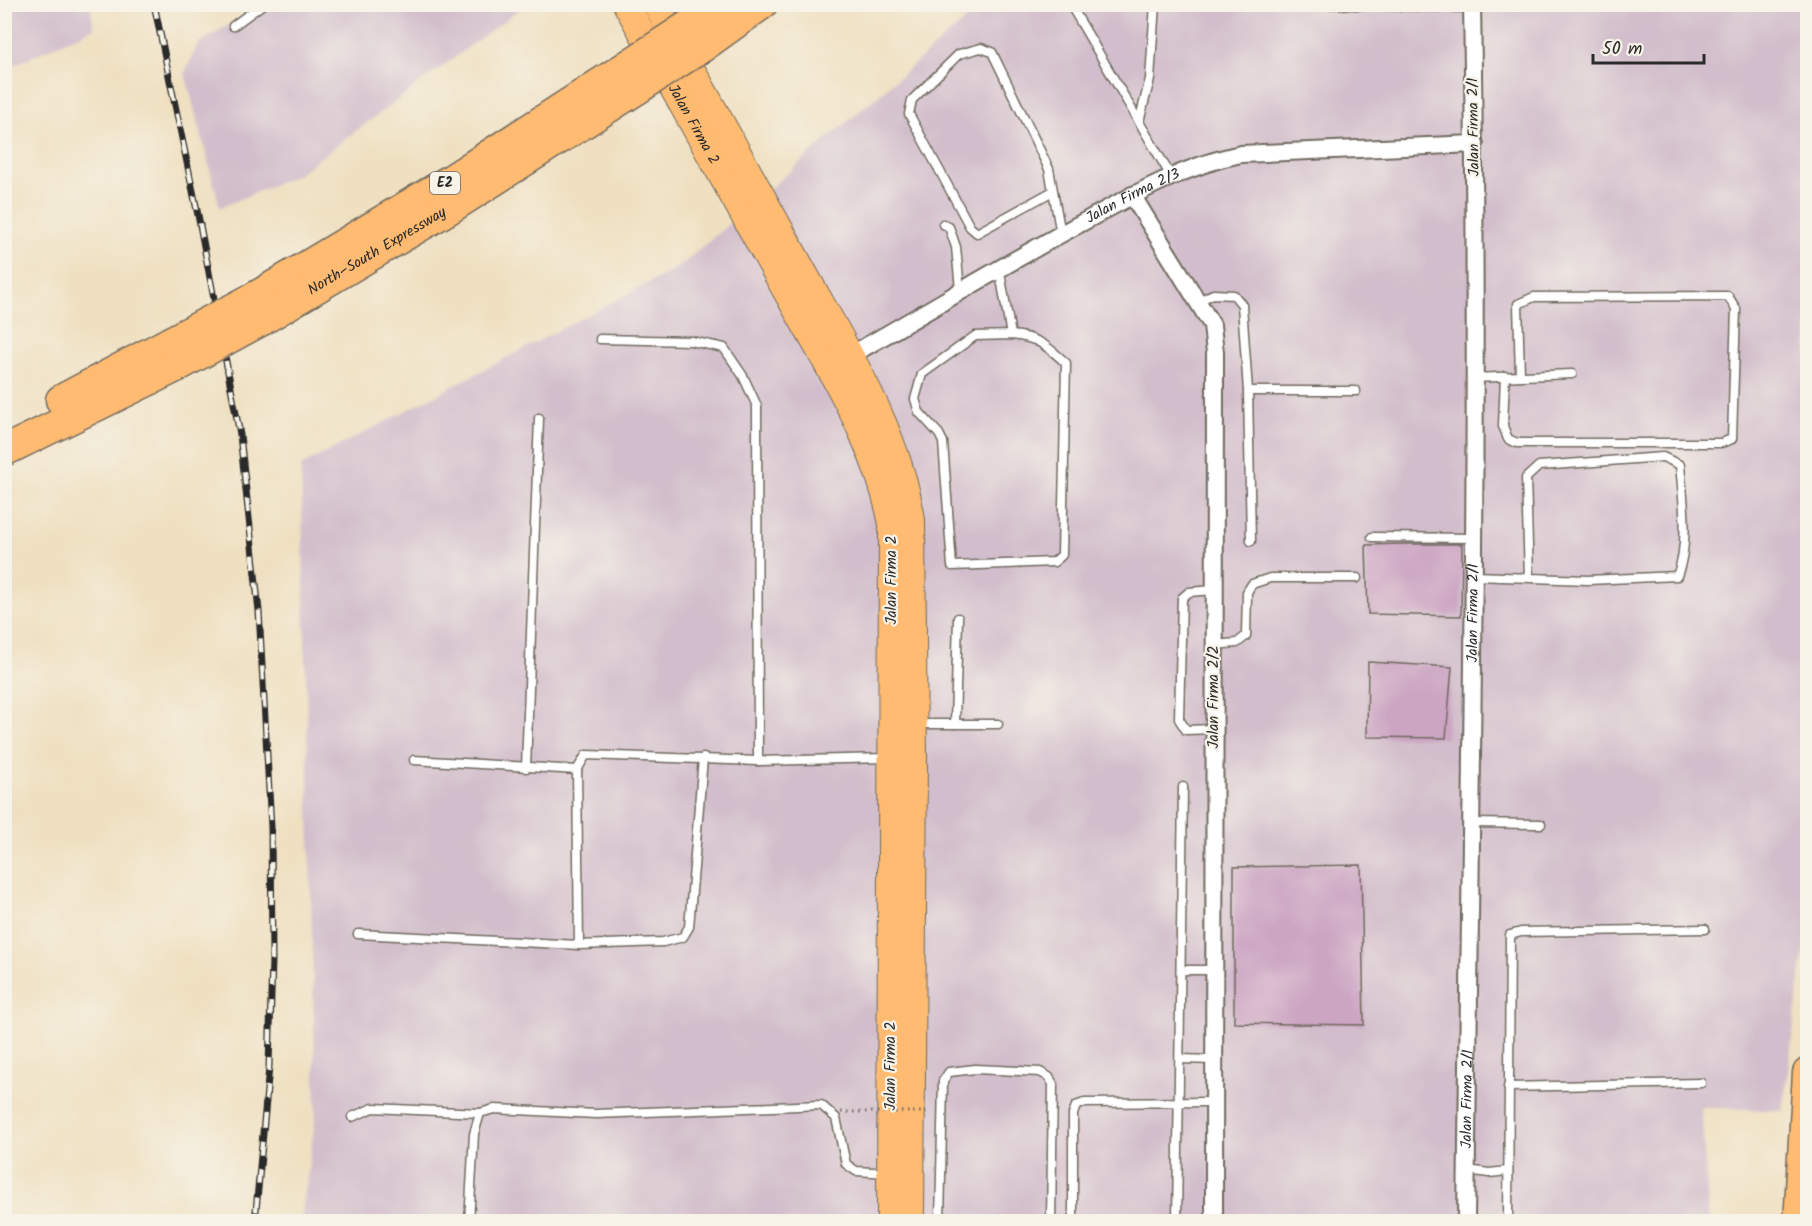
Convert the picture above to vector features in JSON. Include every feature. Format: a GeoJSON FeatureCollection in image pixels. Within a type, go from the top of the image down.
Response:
{"type":"FeatureCollection","features":[{"type":"Feature","properties":{"kind":"highway","name":"North–South Expressway"},"geometry":{"type":"LineString","coordinates":[[695,37],[718,4]]}},
{"type":"Feature","properties":{"kind":"highway","name":"North–South Expressway"},"geometry":{"type":"LineString","coordinates":[[4,451],[260,308],[452,179],[636,75],[695,37],[762,4]]}},
{"type":"Feature","properties":{"kind":"highway","name":"North–South Expressway"},"geometry":{"type":"LineString","coordinates":[[4,427],[91,386],[173,355]]}},
{"type":"Feature","properties":{"kind":"highway"},"geometry":{"type":"LineString","coordinates":[[1799,1221],[1808,1073]]}},
{"type":"Feature","properties":{"kind":"main road","name":"Jalan Firma 2"},"geometry":{"type":"LineString","coordinates":[[626,4],[839,362],[896,453],[906,487],[912,520],[914,724],[904,758],[890,1221]]}},
{"type":"Feature","properties":{"kind":"main road","name":"Jalan Firma 2"},"geometry":{"type":"LineString","coordinates":[[656,4],[839,362],[875,459],[892,524],[904,758],[911,1221]]}},
{"type":"Feature","properties":{"kind":"street","name":"Jalan Firma 2/1"},"geometry":{"type":"LineString","coordinates":[[1466,1221],[1473,823],[1475,144],[1472,6]]}},
{"type":"Feature","properties":{"kind":"street","name":"Jalan Firma 2/3"},"geometry":{"type":"LineString","coordinates":[[839,362],[999,267],[1132,195],[1215,160],[1241,154],[1475,144]]}},
{"type":"Feature","properties":{"kind":"street","name":"Jalan Firma 2/2"},"geometry":{"type":"LineString","coordinates":[[1132,195],[1212,325],[1215,353],[1214,1221]]}},
{"type":"Feature","properties":{"kind":"lane"},"geometry":{"type":"LineString","coordinates":[[233,26],[263,4]]}},
{"type":"Feature","properties":{"kind":"lane"},"geometry":{"type":"LineString","coordinates":[[1070,4],[1172,178]]}},
{"type":"Feature","properties":{"kind":"lane"},"geometry":{"type":"LineString","coordinates":[[1139,122],[1150,78],[1155,4]]}},
{"type":"Feature","properties":{"kind":"lane"},"geometry":{"type":"LineString","coordinates":[[1319,4],[1472,6]]}},
{"type":"Feature","properties":{"kind":"lane"},"geometry":{"type":"LineString","coordinates":[[1053,191],[977,233],[970,227],[909,114],[912,100],[959,54],[981,48],[992,52],[1049,169],[1061,234]]}},
{"type":"Feature","properties":{"kind":"lane"},"geometry":{"type":"LineString","coordinates":[[943,224],[949,227],[956,248],[960,290]]}},
{"type":"Feature","properties":{"kind":"lane"},"geometry":{"type":"LineString","coordinates":[[999,267],[1011,335]]}},
{"type":"Feature","properties":{"kind":"lane"},"geometry":{"type":"LineString","coordinates":[[1199,301],[1213,294],[1234,295],[1242,305],[1248,391],[1251,542]]}},
{"type":"Feature","properties":{"kind":"lane"},"geometry":{"type":"LineString","coordinates":[[1505,376],[1503,426],[1508,439],[1517,444],[1721,442],[1732,439],[1736,309],[1728,296],[1534,297],[1518,304],[1520,376]]}},
{"type":"Feature","properties":{"kind":"lane"},"geometry":{"type":"LineString","coordinates":[[1011,335],[1031,337],[1045,344],[1066,363],[1062,555],[1054,562],[952,566],[943,442],[939,434],[919,412],[915,399],[922,374],[946,354],[975,336],[1011,335]]}},
{"type":"Feature","properties":{"kind":"lane"},"geometry":{"type":"LineString","coordinates":[[600,339],[691,341],[724,348],[743,376],[757,406],[758,761]]}},
{"type":"Feature","properties":{"kind":"lane"},"geometry":{"type":"LineString","coordinates":[[1474,378],[1572,374]]}},
{"type":"Feature","properties":{"kind":"lane"},"geometry":{"type":"LineString","coordinates":[[1248,391],[1356,391]]}},
{"type":"Feature","properties":{"kind":"lane"},"geometry":{"type":"LineString","coordinates":[[526,768],[539,418]]}},
{"type":"Feature","properties":{"kind":"lane"},"geometry":{"type":"LineString","coordinates":[[1473,576],[1529,578],[1588,579],[1677,576],[1682,563],[1684,505],[1680,465],[1663,457],[1539,466],[1526,478],[1529,578]]}},
{"type":"Feature","properties":{"kind":"lane"},"geometry":{"type":"LineString","coordinates":[[1372,537],[1473,538]]}},
{"type":"Feature","properties":{"kind":"lane"},"geometry":{"type":"LineString","coordinates":[[1214,645],[1237,643],[1246,636],[1247,592],[1252,584],[1270,578],[1357,578]]}},
{"type":"Feature","properties":{"kind":"lane"},"geometry":{"type":"LineString","coordinates":[[1214,590],[1189,592],[1182,598],[1179,719],[1186,730],[1214,729]]}},
{"type":"Feature","properties":{"kind":"lane"},"geometry":{"type":"LineString","coordinates":[[955,724],[958,618]]}},
{"type":"Feature","properties":{"kind":"lane"},"geometry":{"type":"LineString","coordinates":[[914,724],[998,724]]}},
{"type":"Feature","properties":{"kind":"lane"},"geometry":{"type":"LineString","coordinates":[[579,945],[576,770],[586,755],[758,761],[904,758]]}},
{"type":"Feature","properties":{"kind":"lane"},"geometry":{"type":"LineString","coordinates":[[358,934],[579,945],[663,942],[683,937],[689,927],[703,758]]}},
{"type":"Feature","properties":{"kind":"lane"},"geometry":{"type":"LineString","coordinates":[[414,760],[576,770]]}},
{"type":"Feature","properties":{"kind":"lane"},"geometry":{"type":"LineString","coordinates":[[1177,1221],[1183,787]]}},
{"type":"Feature","properties":{"kind":"lane"},"geometry":{"type":"LineString","coordinates":[[1473,823],[1541,824]]}},
{"type":"Feature","properties":{"kind":"lane"},"geometry":{"type":"LineString","coordinates":[[1508,1221],[1510,935],[1521,932],[1705,929]]}},
{"type":"Feature","properties":{"kind":"lane"},"geometry":{"type":"LineString","coordinates":[[1182,970],[1214,970]]}},
{"type":"Feature","properties":{"kind":"lane"},"geometry":{"type":"LineString","coordinates":[[1180,1059],[1214,1060]]}},
{"type":"Feature","properties":{"kind":"lane"},"geometry":{"type":"LineString","coordinates":[[940,1221],[943,1081],[949,1072],[975,1069],[1040,1072],[1049,1077],[1053,1084],[1051,1221]]}},
{"type":"Feature","properties":{"kind":"lane"},"geometry":{"type":"LineString","coordinates":[[1508,1087],[1701,1083]]}},
{"type":"Feature","properties":{"kind":"lane"},"geometry":{"type":"LineString","coordinates":[[1073,1221],[1073,1114],[1076,1106],[1084,1103],[1214,1102]]}},
{"type":"Feature","properties":{"kind":"lane"},"geometry":{"type":"LineString","coordinates":[[352,1117],[373,1108],[480,1113],[494,1109],[596,1114],[821,1105],[836,1118],[846,1164],[856,1171],[891,1173]]}},
{"type":"Feature","properties":{"kind":"lane"},"geometry":{"type":"LineString","coordinates":[[469,1221],[474,1134],[480,1113]]}},
{"type":"Feature","properties":{"kind":"lane"},"geometry":{"type":"LineString","coordinates":[[1467,1170],[1489,1173],[1508,1171]]}},
{"type":"Feature","properties":{"kind":"path"},"geometry":{"type":"LineString","coordinates":[[841,1112],[930,1112]]}},
{"type":"Feature","properties":{"kind":"shaded area"},"geometry":{"type":"Polygon","coordinates":[[[4,5],[90,5],[94,28],[5,69],[4,5]]]}},
{"type":"Feature","properties":{"kind":"shaded area"},"geometry":{"type":"Polygon","coordinates":[[[261,5],[525,5],[298,174],[220,208],[185,73],[198,44],[261,5]]]}},
{"type":"Feature","properties":{"kind":"shaded area"},"geometry":{"type":"Polygon","coordinates":[[[983,5],[1807,5],[1808,915],[1783,1111],[1701,1107],[1709,1221],[301,1221],[316,1113],[301,466],[679,267],[983,5]]]}},
{"type":"Feature","properties":{"kind":"building"},"geometry":{"type":"Polygon","coordinates":[[[1462,544],[1461,616],[1368,614],[1366,545],[1462,544]]]}},
{"type":"Feature","properties":{"kind":"building"},"geometry":{"type":"Polygon","coordinates":[[[1368,662],[1452,667],[1446,738],[1367,737],[1368,662]]]}},
{"type":"Feature","properties":{"kind":"building"},"geometry":{"type":"Polygon","coordinates":[[[1361,865],[1364,1025],[1234,1023],[1234,867],[1361,865]]]}},
{"type":"Feature","properties":{"kind":"railway"},"geometry":{"type":"LineString","coordinates":[[154,4],[199,220],[240,435],[259,611],[271,827],[272,959],[269,1067],[255,1222]]}}]}
